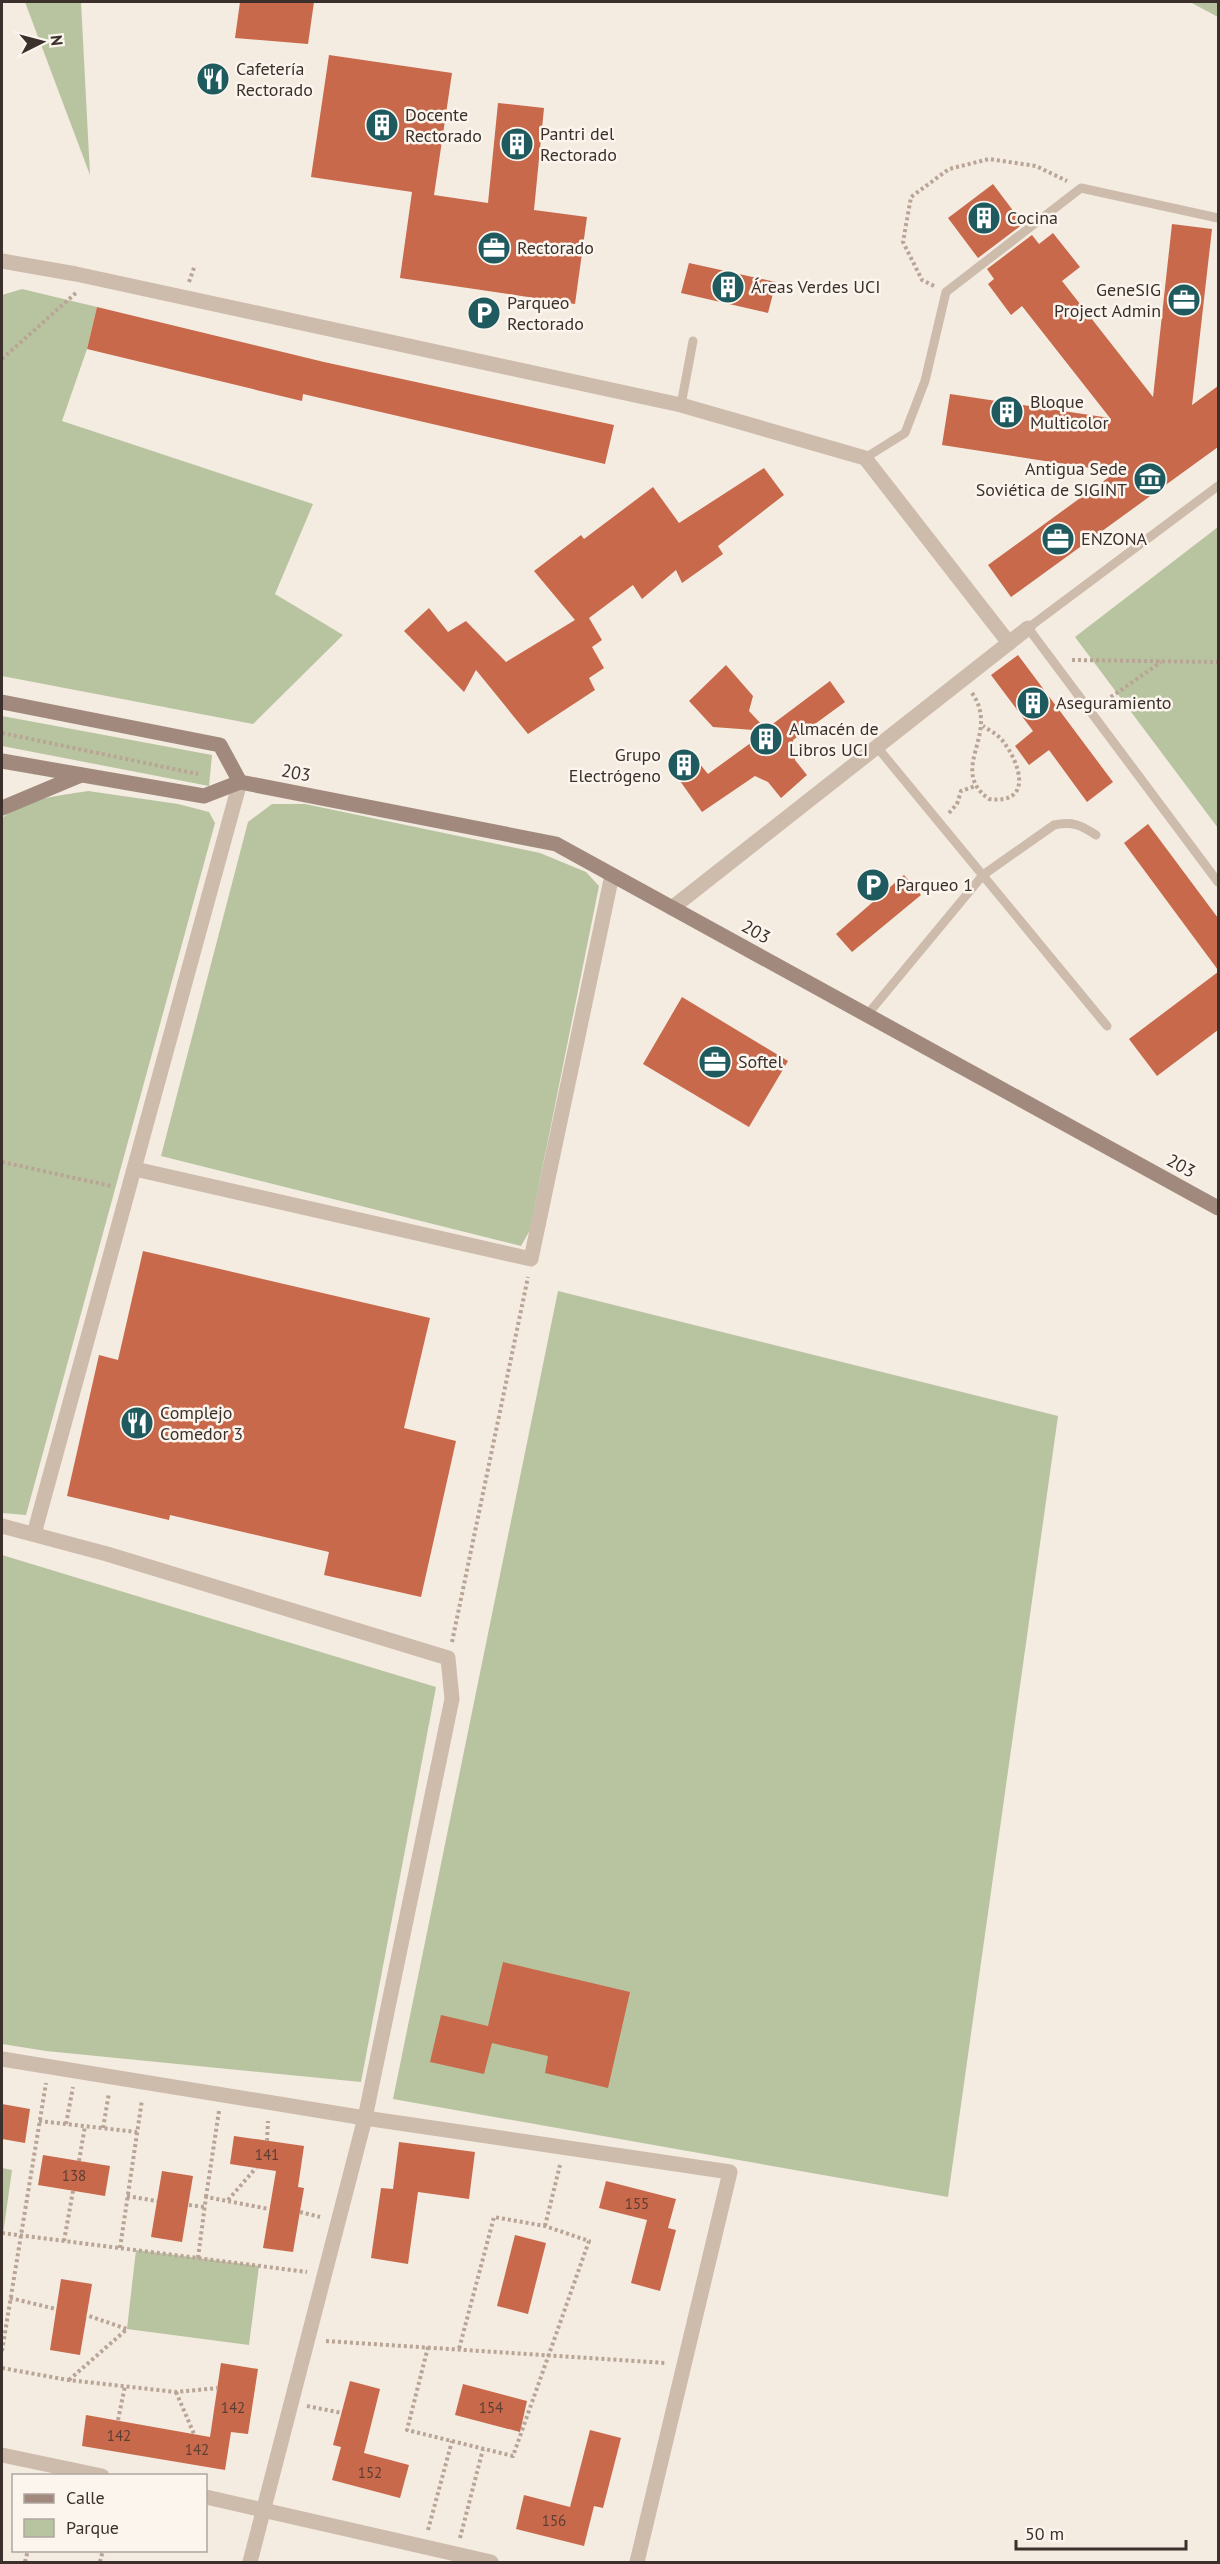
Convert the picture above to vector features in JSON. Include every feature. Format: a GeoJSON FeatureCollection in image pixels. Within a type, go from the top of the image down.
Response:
{"type":"FeatureCollection","features":[{"type":"Feature","properties":{"kind":"street"},"geometry":{"type":"LineString","coordinates":[[2,261],[93,278],[681,405],[865,458],[1009,643]]}},
{"type":"Feature","properties":{"kind":"street"},"geometry":{"type":"LineString","coordinates":[[672,908],[1028,628]]}},
{"type":"Feature","properties":{"kind":"street"},"geometry":{"type":"LineString","coordinates":[[2,702],[220,745],[240,782],[34,1534]]}},
{"type":"Feature","properties":{"kind":"street"},"geometry":{"type":"LineString","coordinates":[[2,761],[204,796],[240,782]]}},
{"type":"Feature","properties":{"kind":"street"},"geometry":{"type":"LineString","coordinates":[[2,808],[81,775]]}},
{"type":"Feature","properties":{"kind":"street","name":"203"},"geometry":{"type":"LineString","coordinates":[[240,782],[556,844],[1218,1208]]}},
{"type":"Feature","properties":{"kind":"street"},"geometry":{"type":"LineString","coordinates":[[135,1169],[531,1259],[612,875]]}},
{"type":"Feature","properties":{"kind":"street"},"geometry":{"type":"LineString","coordinates":[[2,1526],[448,1658],[452,1699],[365,2118],[250,2562]]}},
{"type":"Feature","properties":{"kind":"street"},"geometry":{"type":"LineString","coordinates":[[2,2060],[365,2118],[730,2172],[637,2562]]}},
{"type":"Feature","properties":{"kind":"street"},"geometry":{"type":"LineString","coordinates":[[2,2455],[97,2474]]}},
{"type":"Feature","properties":{"kind":"street"},"geometry":{"type":"LineString","coordinates":[[207,2497],[491,2562]]}},
{"type":"Feature","properties":{"kind":"lane"},"geometry":{"type":"LineString","coordinates":[[865,458],[905,433],[925,381],[946,292],[1081,188],[1218,218]]}},
{"type":"Feature","properties":{"kind":"lane"},"geometry":{"type":"LineString","coordinates":[[681,405],[693,341]]}},
{"type":"Feature","properties":{"kind":"lane"},"geometry":{"type":"LineString","coordinates":[[1218,486],[1028,628],[1218,882]]}},
{"type":"Feature","properties":{"kind":"lane"},"geometry":{"type":"LineString","coordinates":[[878,747],[1107,1026]]}},
{"type":"Feature","properties":{"kind":"lane"},"geometry":{"type":"LineString","coordinates":[[867,1015],[982,874],[1054,825],[1066,822],[1080,824],[1096,835]]}},
{"type":"Feature","properties":{"kind":"path"},"geometry":{"type":"LineString","coordinates":[[946,292],[922,280],[903,242],[911,197],[949,169],[989,159],[1036,166],[1081,188]]}},
{"type":"Feature","properties":{"kind":"path"},"geometry":{"type":"LineString","coordinates":[[2,359],[93,278]]}},
{"type":"Feature","properties":{"kind":"path"},"geometry":{"type":"LineString","coordinates":[[1051,660],[1218,662]]}},
{"type":"Feature","properties":{"kind":"path"},"geometry":{"type":"LineString","coordinates":[[1090,712],[1162,661]]}},
{"type":"Feature","properties":{"kind":"path"},"geometry":{"type":"LineString","coordinates":[[963,680],[977,699],[983,726],[973,760],[972,772],[975,786],[989,799],[998,800],[1015,794],[1020,775],[1008,748],[1000,738],[983,726]]}},
{"type":"Feature","properties":{"kind":"path"},"geometry":{"type":"LineString","coordinates":[[2,733],[206,775]]}},
{"type":"Feature","properties":{"kind":"path"},"geometry":{"type":"LineString","coordinates":[[944,827],[945,817],[957,804],[961,791],[975,786]]}},
{"type":"Feature","properties":{"kind":"path"},"geometry":{"type":"LineString","coordinates":[[2,1162],[110,1185],[130,1187]]}},
{"type":"Feature","properties":{"kind":"path"},"geometry":{"type":"LineString","coordinates":[[448,1658],[531,1259]]}},
{"type":"Feature","properties":{"kind":"path"},"geometry":{"type":"LineString","coordinates":[[2,2348],[49,2067]]}},
{"type":"Feature","properties":{"kind":"path"},"geometry":{"type":"LineString","coordinates":[[66,2124],[76,2071]]}},
{"type":"Feature","properties":{"kind":"path"},"geometry":{"type":"LineString","coordinates":[[103,2128],[112,2077]]}},
{"type":"Feature","properties":{"kind":"path"},"geometry":{"type":"LineString","coordinates":[[120,2248],[145,2083]]}},
{"type":"Feature","properties":{"kind":"path"},"geometry":{"type":"LineString","coordinates":[[198,2258],[221,2095]]}},
{"type":"Feature","properties":{"kind":"path"},"geometry":{"type":"LineString","coordinates":[[39,2121],[137,2132]]}},
{"type":"Feature","properties":{"kind":"path"},"geometry":{"type":"LineString","coordinates":[[79,2161],[85,2126]]}},
{"type":"Feature","properties":{"kind":"path"},"geometry":{"type":"LineString","coordinates":[[545,2226],[565,2147]]}},
{"type":"Feature","properties":{"kind":"path"},"geometry":{"type":"LineString","coordinates":[[227,2200],[256,2168]]}},
{"type":"Feature","properties":{"kind":"path"},"geometry":{"type":"LineString","coordinates":[[64,2241],[73,2191]]}},
{"type":"Feature","properties":{"kind":"path"},"geometry":{"type":"LineString","coordinates":[[127,2196],[157,2200]]}},
{"type":"Feature","properties":{"kind":"path"},"geometry":{"type":"LineString","coordinates":[[206,2197],[269,2209]]}},
{"type":"Feature","properties":{"kind":"path"},"geometry":{"type":"LineString","coordinates":[[189,2205],[205,2207]]}},
{"type":"Feature","properties":{"kind":"path"},"geometry":{"type":"LineString","coordinates":[[428,2347],[407,2430],[513,2456],[589,2241],[545,2226],[494,2217],[459,2349]]}},
{"type":"Feature","properties":{"kind":"path"},"geometry":{"type":"LineString","coordinates":[[2,2233],[325,2274]]}},
{"type":"Feature","properties":{"kind":"path"},"geometry":{"type":"LineString","coordinates":[[10,2298],[56,2309]]}},
{"type":"Feature","properties":{"kind":"path"},"geometry":{"type":"LineString","coordinates":[[68,2380],[127,2329],[86,2315]]}},
{"type":"Feature","properties":{"kind":"path"},"geometry":{"type":"LineString","coordinates":[[308,2339],[684,2364]]}},
{"type":"Feature","properties":{"kind":"path"},"geometry":{"type":"LineString","coordinates":[[2,2368],[68,2380],[176,2392],[218,2388]]}},
{"type":"Feature","properties":{"kind":"path"},"geometry":{"type":"LineString","coordinates":[[118,2420],[125,2386]]}},
{"type":"Feature","properties":{"kind":"path"},"geometry":{"type":"LineString","coordinates":[[176,2392],[194,2434]]}},
{"type":"Feature","properties":{"kind":"path"},"geometry":{"type":"LineString","coordinates":[[291,2402],[342,2413]]}},
{"type":"Feature","properties":{"kind":"path"},"geometry":{"type":"LineString","coordinates":[[423,2547],[452,2441]]}},
{"type":"Feature","properties":{"kind":"path"},"geometry":{"type":"LineString","coordinates":[[455,2554],[483,2449]]}},
{"type":"Feature","properties":{"kind":"green space"},"geometry":{"type":"Polygon","coordinates":[[[25,2],[81,2],[90,175],[25,2]]]}},
{"type":"Feature","properties":{"kind":"green space"},"geometry":{"type":"Polygon","coordinates":[[[1190,2],[1218,2],[1218,17],[1190,2]]]}},
{"type":"Feature","properties":{"kind":"green space"},"geometry":{"type":"Polygon","coordinates":[[[22,289],[97,307],[87,349],[62,421],[313,504],[275,594],[343,635],[253,724],[2,676],[2,295],[22,289]]]}},
{"type":"Feature","properties":{"kind":"green space"},"geometry":{"type":"Polygon","coordinates":[[[1218,527],[1218,828],[1075,637],[1218,527]]]}},
{"type":"Feature","properties":{"kind":"green space"},"geometry":{"type":"Polygon","coordinates":[[[2,716],[212,755],[209,786],[2,746],[2,716]]]}},
{"type":"Feature","properties":{"kind":"green space"},"geometry":{"type":"Polygon","coordinates":[[[88,791],[178,804],[209,812],[215,823],[26,1515],[2,1513],[2,818],[32,802],[88,791]]]}},
{"type":"Feature","properties":{"kind":"green space"},"geometry":{"type":"Polygon","coordinates":[[[272,804],[305,804],[540,853],[586,872],[599,886],[530,1230],[521,1246],[161,1156],[248,822],[272,804]]]}},
{"type":"Feature","properties":{"kind":"green space"},"geometry":{"type":"Polygon","coordinates":[[[558,1291],[1058,1416],[948,2197],[393,2099],[558,1291]]]}},
{"type":"Feature","properties":{"kind":"green space"},"geometry":{"type":"Polygon","coordinates":[[[2,1555],[436,1687],[361,2082],[46,2051],[2,2044],[2,1555]]]}},
{"type":"Feature","properties":{"kind":"green space"},"geometry":{"type":"Polygon","coordinates":[[[2,2168],[12,2170],[3,2234],[2,2233],[2,2168]]]}},
{"type":"Feature","properties":{"kind":"green space"},"geometry":{"type":"Polygon","coordinates":[[[136,2250],[259,2266],[249,2345],[127,2329],[136,2250]]]}},
{"type":"Feature","properties":{"kind":"building"},"geometry":{"type":"Polygon","coordinates":[[[240,2],[314,2],[308,44],[235,38],[240,2]]]}},
{"type":"Feature","properties":{"kind":"building"},"geometry":{"type":"Polygon","coordinates":[[[329,55],[452,73],[434,195],[488,203],[498,103],[544,108],[534,210],[587,217],[575,304],[400,278],[412,192],[311,177],[329,55]]]}},
{"type":"Feature","properties":{"kind":"building","name":"Cocina"},"geometry":{"type":"Polygon","coordinates":[[[993,184],[1023,224],[978,258],[948,218],[993,184]]]}},
{"type":"Feature","properties":{"kind":"building","name":"Bloque Multicolor"},"geometry":{"type":"Polygon","coordinates":[[[1172,224],[1212,229],[1192,405],[1218,386],[1218,447],[1011,597],[988,565],[1116,472],[942,445],[950,394],[1110,418],[1022,306],[1011,315],[988,284],[994,279],[987,269],[1032,235],[1039,244],[1053,233],[1080,267],[1062,281],[1153,397],[1172,224]]]}},
{"type":"Feature","properties":{"kind":"building","name":"Áreas Verdes UCI"},"geometry":{"type":"Polygon","coordinates":[[[689,263],[776,282],[768,313],[681,293],[689,263]]]}},
{"type":"Feature","properties":{"kind":"building"},"geometry":{"type":"Polygon","coordinates":[[[97,307],[324,362],[614,425],[605,464],[303,394],[302,401],[87,349],[97,307]]]}},
{"type":"Feature","properties":{"kind":"building"},"geometry":{"type":"Polygon","coordinates":[[[764,468],[784,495],[718,546],[723,554],[682,583],[676,570],[642,599],[633,585],[589,618],[602,640],[592,647],[604,668],[589,678],[595,690],[528,734],[476,670],[464,692],[404,631],[429,608],[448,632],[466,621],[506,662],[575,620],[534,571],[581,535],[584,539],[653,487],[679,523],[764,468]]]}},
{"type":"Feature","properties":{"kind":"building","name":"Aseguramiento"},"geometry":{"type":"Polygon","coordinates":[[[1018,655],[1113,782],[1087,802],[1049,750],[1029,765],[1015,746],[1033,731],[991,675],[1018,655]]]}},
{"type":"Feature","properties":{"kind":"building","name":"Almacén de Libros UCI"},"geometry":{"type":"Polygon","coordinates":[[[726,665],[753,696],[749,711],[766,729],[830,681],[845,702],[793,740],[795,760],[807,775],[781,798],[768,782],[755,776],[702,812],[668,764],[687,748],[708,774],[767,731],[713,727],[689,701],[726,665]]]}},
{"type":"Feature","properties":{"kind":"building"},"geometry":{"type":"Polygon","coordinates":[[[1148,824],[1218,918],[1218,970],[1124,843],[1148,824]]]}},
{"type":"Feature","properties":{"kind":"building"},"geometry":{"type":"Polygon","coordinates":[[[904,875],[921,895],[852,952],[836,934],[904,875]]]}},
{"type":"Feature","properties":{"kind":"building"},"geometry":{"type":"Polygon","coordinates":[[[1218,972],[1218,1030],[1157,1076],[1129,1039],[1218,972]]]}},
{"type":"Feature","properties":{"kind":"building","name":"Softel"},"geometry":{"type":"Polygon","coordinates":[[[682,997],[788,1061],[749,1127],[643,1064],[682,997]]]}},
{"type":"Feature","properties":{"kind":"building","name":"Complejo Comedor 3"},"geometry":{"type":"Polygon","coordinates":[[[143,1251],[430,1318],[404,1428],[456,1441],[421,1597],[324,1575],[329,1552],[170,1515],[169,1520],[67,1496],[99,1355],[118,1360],[143,1251]]]}},
{"type":"Feature","properties":{"kind":"building"},"geometry":{"type":"Polygon","coordinates":[[[503,1962],[630,1992],[608,2088],[545,2073],[548,2056],[492,2043],[484,2074],[430,2062],[441,2015],[488,2026],[503,1962]]]}},
{"type":"Feature","properties":{"kind":"building"},"geometry":{"type":"Polygon","coordinates":[[[2,2104],[30,2109],[25,2143],[2,2139],[2,2104]]]}},
{"type":"Feature","properties":{"kind":"building"},"geometry":{"type":"Polygon","coordinates":[[[234,2136],[304,2146],[298,2187],[304,2188],[293,2252],[263,2248],[276,2171],[230,2164],[234,2136]]]}},
{"type":"Feature","properties":{"kind":"building"},"geometry":{"type":"Polygon","coordinates":[[[399,2142],[475,2152],[469,2199],[418,2192],[408,2264],[371,2258],[381,2188],[393,2189],[399,2142]]]}},
{"type":"Feature","properties":{"kind":"building"},"geometry":{"type":"Polygon","coordinates":[[[43,2155],[110,2166],[105,2196],[38,2185],[43,2155]]]}},
{"type":"Feature","properties":{"kind":"building"},"geometry":{"type":"Polygon","coordinates":[[[162,2171],[193,2176],[182,2242],[151,2237],[162,2171]]]}},
{"type":"Feature","properties":{"kind":"building"},"geometry":{"type":"Polygon","coordinates":[[[606,2181],[676,2199],[668,2228],[676,2230],[660,2291],[631,2283],[647,2220],[599,2208],[606,2181]]]}},
{"type":"Feature","properties":{"kind":"building"},"geometry":{"type":"Polygon","coordinates":[[[515,2235],[546,2243],[528,2314],[497,2306],[515,2235]]]}},
{"type":"Feature","properties":{"kind":"building"},"geometry":{"type":"Polygon","coordinates":[[[61,2279],[92,2284],[80,2355],[50,2350],[61,2279]]]}},
{"type":"Feature","properties":{"kind":"building"},"geometry":{"type":"Polygon","coordinates":[[[221,2363],[258,2369],[248,2434],[231,2432],[225,2470],[82,2446],[86,2415],[210,2437],[221,2363]]]}},
{"type":"Feature","properties":{"kind":"building"},"geometry":{"type":"Polygon","coordinates":[[[350,2381],[380,2389],[364,2453],[409,2465],[400,2498],[332,2480],[341,2447],[333,2445],[350,2381]]]}},
{"type":"Feature","properties":{"kind":"building"},"geometry":{"type":"Polygon","coordinates":[[[463,2384],[527,2401],[520,2432],[455,2415],[463,2384]]]}},
{"type":"Feature","properties":{"kind":"building"},"geometry":{"type":"Polygon","coordinates":[[[590,2430],[621,2438],[603,2508],[594,2506],[584,2546],[516,2529],[524,2495],[570,2507],[590,2430]]]}},
{"type":"Feature","properties":{"kind":"place","name":"Cafetería Rectorado"},"geometry":{"type":"Point","coordinates":[213,79]}},
{"type":"Feature","properties":{"kind":"place","name":"Docente Rectorado"},"geometry":{"type":"Point","coordinates":[382,125]}},
{"type":"Feature","properties":{"kind":"place","name":"Pantri del Rectorado"},"geometry":{"type":"Point","coordinates":[517,144]}},
{"type":"Feature","properties":{"kind":"place","name":"Cocina"},"geometry":{"type":"Point","coordinates":[984,218]}},
{"type":"Feature","properties":{"kind":"place","name":"Rectorado"},"geometry":{"type":"Point","coordinates":[494,248]}},
{"type":"Feature","properties":{"kind":"place","name":"Áreas Verdes UCI"},"geometry":{"type":"Point","coordinates":[728,287]}},
{"type":"Feature","properties":{"kind":"place","name":"GeneSIG Project Admin"},"geometry":{"type":"Point","coordinates":[1184,300]}},
{"type":"Feature","properties":{"kind":"place","name":"Parqueo Rectorado"},"geometry":{"type":"Point","coordinates":[484,313]}},
{"type":"Feature","properties":{"kind":"place","name":"Bloque Multicolor"},"geometry":{"type":"Point","coordinates":[1007,412]}},
{"type":"Feature","properties":{"kind":"place","name":"Antigua Sede Soviética de SIGINT"},"geometry":{"type":"Point","coordinates":[1150,479]}},
{"type":"Feature","properties":{"kind":"place","name":"ENZONA"},"geometry":{"type":"Point","coordinates":[1058,539]}},
{"type":"Feature","properties":{"kind":"place","name":"Aseguramiento"},"geometry":{"type":"Point","coordinates":[1033,703]}},
{"type":"Feature","properties":{"kind":"place","name":"Almacén de Libros UCI"},"geometry":{"type":"Point","coordinates":[766,739]}},
{"type":"Feature","properties":{"kind":"place","name":"Grupo Electrógeno"},"geometry":{"type":"Point","coordinates":[684,765]}},
{"type":"Feature","properties":{"kind":"place","name":"Parqueo 1"},"geometry":{"type":"Point","coordinates":[873,885]}},
{"type":"Feature","properties":{"kind":"place","name":"Softel"},"geometry":{"type":"Point","coordinates":[715,1062]}},
{"type":"Feature","properties":{"kind":"place","name":"Complejo Comedor 3"},"geometry":{"type":"Point","coordinates":[137,1423]}}]}
